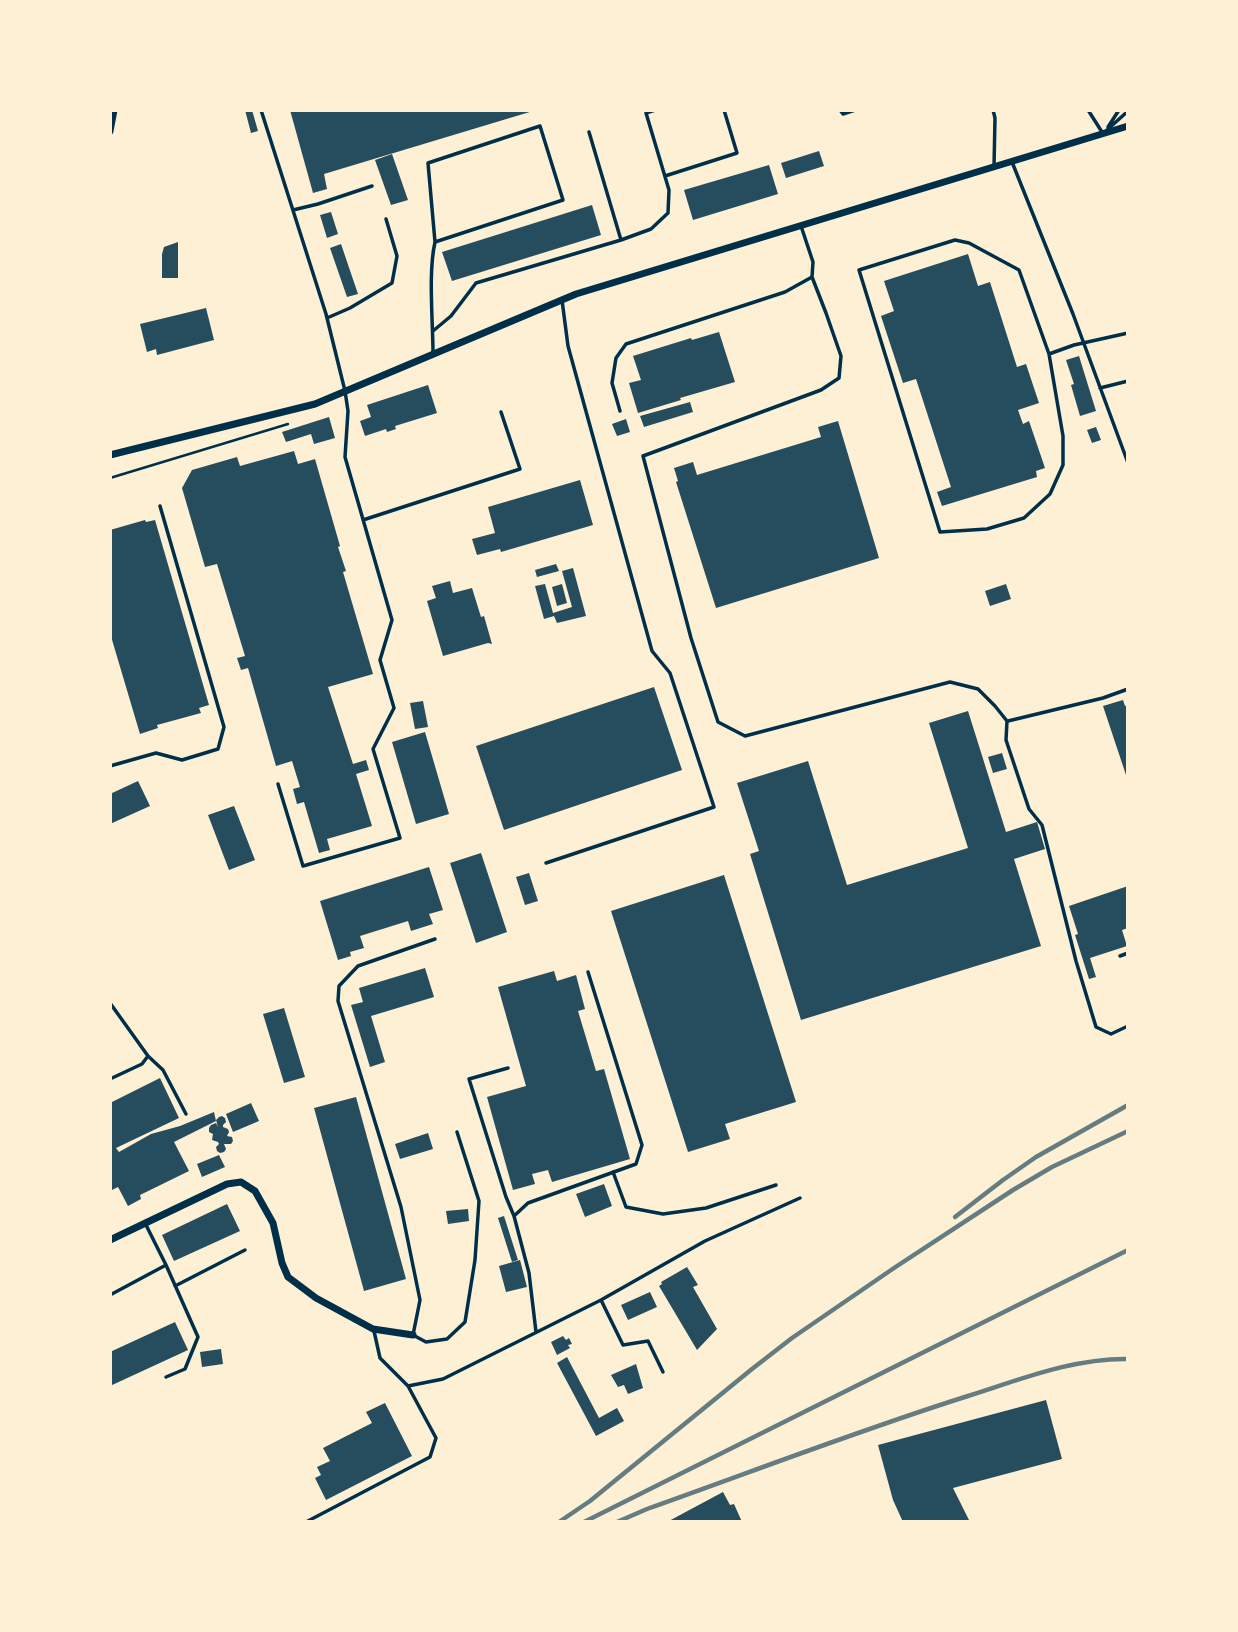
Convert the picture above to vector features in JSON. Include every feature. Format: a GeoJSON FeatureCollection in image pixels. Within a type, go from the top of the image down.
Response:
{"type":"FeatureCollection","features":[{"type":"Feature","properties":{"kind":"street"},"geometry":{"type":"LineString","coordinates":[[110,131],[114,110]]}},
{"type":"Feature","properties":{"kind":"street"},"geometry":{"type":"LineString","coordinates":[[110,455],[315,404],[576,294],[1128,126]]}},
{"type":"Feature","properties":{"kind":"street"},"geometry":{"type":"LineString","coordinates":[[110,1240],[227,1184],[241,1182],[255,1191],[273,1223],[288,1278],[316,1298],[373,1329],[413,1335]]}},
{"type":"Feature","properties":{"kind":"lane"},"geometry":{"type":"LineString","coordinates":[[261,110],[327,318],[348,411],[345,457],[392,620],[380,660],[394,708],[373,749],[400,838],[303,866],[278,784]]}},
{"type":"Feature","properties":{"kind":"lane"},"geometry":{"type":"LineString","coordinates":[[433,331],[451,316],[476,284],[621,240],[650,229],[668,213],[669,190],[646,113],[654,110]]}},
{"type":"Feature","properties":{"kind":"lane"},"geometry":{"type":"LineString","coordinates":[[665,176],[737,153],[724,110]]}},
{"type":"Feature","properties":{"kind":"lane"},"geometry":{"type":"LineString","coordinates":[[840,110],[843,114],[855,110]]}},
{"type":"Feature","properties":{"kind":"lane"},"geometry":{"type":"LineString","coordinates":[[993,110],[994,167]]}},
{"type":"Feature","properties":{"kind":"lane"},"geometry":{"type":"LineString","coordinates":[[1088,110],[1103,134]]}},
{"type":"Feature","properties":{"kind":"lane"},"geometry":{"type":"LineString","coordinates":[[1103,134],[1119,110]]}},
{"type":"Feature","properties":{"kind":"lane"},"geometry":{"type":"LineString","coordinates":[[1103,134],[1128,111]]}},
{"type":"Feature","properties":{"kind":"lane"},"geometry":{"type":"LineString","coordinates":[[433,354],[435,242],[428,163],[540,126],[563,200],[435,242]]}},
{"type":"Feature","properties":{"kind":"lane"},"geometry":{"type":"LineString","coordinates":[[589,132],[621,240]]}},
{"type":"Feature","properties":{"kind":"lane"},"geometry":{"type":"LineString","coordinates":[[1012,162],[1128,463]]}},
{"type":"Feature","properties":{"kind":"lane"},"geometry":{"type":"LineString","coordinates":[[293,210],[372,186]]}},
{"type":"Feature","properties":{"kind":"lane"},"geometry":{"type":"LineString","coordinates":[[327,318],[350,309],[392,284],[397,256],[386,219]]}},
{"type":"Feature","properties":{"kind":"lane"},"geometry":{"type":"LineString","coordinates":[[802,226],[813,262],[812,277],[841,356],[839,378],[821,390],[643,456],[691,638],[718,722],[745,736],[950,681],[978,690],[1007,722],[1006,740],[1029,809],[1042,825],[1076,961],[1096,1027],[1111,1034],[1128,1026]]}},
{"type":"Feature","properties":{"kind":"lane"},"geometry":{"type":"LineString","coordinates":[[955,240],[969,243],[1019,270],[1049,354],[1063,436],[1063,465],[1050,494],[1024,518],[986,529],[940,532],[859,270],[955,240]]}},
{"type":"Feature","properties":{"kind":"lane"},"geometry":{"type":"LineString","coordinates":[[620,411],[612,383],[616,358],[626,344],[785,292],[812,277]]}},
{"type":"Feature","properties":{"kind":"lane"},"geometry":{"type":"LineString","coordinates":[[546,863],[714,807],[670,673],[652,651],[568,346],[562,300]]}},
{"type":"Feature","properties":{"kind":"lane"},"geometry":{"type":"LineString","coordinates":[[1049,354],[1074,345],[1128,333]]}},
{"type":"Feature","properties":{"kind":"lane"},"geometry":{"type":"LineString","coordinates":[[1100,388],[1128,381]]}},
{"type":"Feature","properties":{"kind":"lane"},"geometry":{"type":"LineString","coordinates":[[363,520],[520,469],[501,412]]}},
{"type":"Feature","properties":{"kind":"lane"},"geometry":{"type":"LineString","coordinates":[[110,766],[156,753],[182,760],[218,749],[224,727],[160,506]]}},
{"type":"Feature","properties":{"kind":"lane"},"geometry":{"type":"LineString","coordinates":[[1007,722],[1128,690]]}},
{"type":"Feature","properties":{"kind":"lane"},"geometry":{"type":"LineString","coordinates":[[435,939],[358,966],[338,985],[338,1001],[401,1207],[420,1300],[413,1335],[426,1342],[447,1339],[465,1322],[475,1260],[479,1201],[457,1132]]}},
{"type":"Feature","properties":{"kind":"lane"},"geometry":{"type":"LineString","coordinates":[[1120,956],[1128,953]]}},
{"type":"Feature","properties":{"kind":"lane"},"geometry":{"type":"LineString","coordinates":[[514,1216],[528,1203],[636,1164],[642,1145],[588,972]]}},
{"type":"Feature","properties":{"kind":"lane"},"geometry":{"type":"LineString","coordinates":[[110,1003],[148,1056],[163,1070],[186,1114]]}},
{"type":"Feature","properties":{"kind":"lane"},"geometry":{"type":"LineString","coordinates":[[110,1079],[142,1064],[148,1056]]}},
{"type":"Feature","properties":{"kind":"lane"},"geometry":{"type":"LineString","coordinates":[[509,1068],[470,1079],[514,1216],[529,1273],[536,1332]]}},
{"type":"Feature","properties":{"kind":"lane"},"geometry":{"type":"LineString","coordinates":[[613,1172],[626,1207],[663,1214],[706,1208],[776,1185]]}},
{"type":"Feature","properties":{"kind":"lane"},"geometry":{"type":"LineString","coordinates":[[408,1386],[443,1379],[601,1300],[705,1241],[800,1198]]}},
{"type":"Feature","properties":{"kind":"lane"},"geometry":{"type":"LineString","coordinates":[[145,1223],[198,1337],[185,1369],[166,1377]]}},
{"type":"Feature","properties":{"kind":"lane"},"geometry":{"type":"LineString","coordinates":[[175,1286],[245,1250]]}},
{"type":"Feature","properties":{"kind":"lane"},"geometry":{"type":"LineString","coordinates":[[110,1294],[166,1265]]}},
{"type":"Feature","properties":{"kind":"lane"},"geometry":{"type":"LineString","coordinates":[[601,1300],[623,1345],[648,1341],[663,1372]]}},
{"type":"Feature","properties":{"kind":"lane"},"geometry":{"type":"LineString","coordinates":[[306,1522],[430,1457],[436,1438],[408,1386],[380,1358],[373,1329]]}},
{"type":"Feature","properties":{"kind":"path"},"geometry":{"type":"LineString","coordinates":[[110,478],[293,422]]}},
{"type":"Feature","properties":{"kind":"building"},"geometry":{"type":"Polygon","coordinates":[[[245,110],[252,110],[258,131],[251,133],[245,110]]]}},
{"type":"Feature","properties":{"kind":"building"},"geometry":{"type":"Polygon","coordinates":[[[290,110],[533,111],[324,174],[327,189],[313,193],[290,110]]]}},
{"type":"Feature","properties":{"kind":"building"},"geometry":{"type":"Polygon","coordinates":[[[819,151],[824,166],[786,178],[781,163],[819,151]]]}},
{"type":"Feature","properties":{"kind":"building"},"geometry":{"type":"Polygon","coordinates":[[[392,154],[408,200],[391,205],[375,160],[392,154]]]}},
{"type":"Feature","properties":{"kind":"building"},"geometry":{"type":"Polygon","coordinates":[[[769,165],[778,194],[693,220],[684,190],[769,165]]]}},
{"type":"Feature","properties":{"kind":"building"},"geometry":{"type":"Polygon","coordinates":[[[592,205],[601,235],[452,281],[442,252],[592,205]]]}},
{"type":"Feature","properties":{"kind":"building"},"geometry":{"type":"Polygon","coordinates":[[[331,212],[338,234],[327,238],[320,215],[331,212]]]}},
{"type":"Feature","properties":{"kind":"building"},"geometry":{"type":"Polygon","coordinates":[[[178,242],[178,278],[162,278],[164,247],[178,242]]]}},
{"type":"Feature","properties":{"kind":"building"},"geometry":{"type":"Polygon","coordinates":[[[341,244],[358,294],[347,297],[330,248],[341,244]]]}},
{"type":"Feature","properties":{"kind":"building"},"geometry":{"type":"Polygon","coordinates":[[[968,254],[978,286],[990,282],[1017,367],[1026,364],[1039,403],[1018,410],[1023,424],[1029,421],[1045,468],[1036,471],[1037,477],[942,506],[937,492],[951,487],[916,379],[903,383],[881,316],[894,311],[884,281],[968,254]]]}},
{"type":"Feature","properties":{"kind":"building"},"geometry":{"type":"Polygon","coordinates":[[[206,308],[214,340],[157,355],[156,349],[147,352],[140,324],[206,308]]]}},
{"type":"Feature","properties":{"kind":"building"},"geometry":{"type":"Polygon","coordinates":[[[719,332],[735,382],[638,413],[629,383],[641,380],[633,356],[719,332]]]}},
{"type":"Feature","properties":{"kind":"building"},"geometry":{"type":"Polygon","coordinates":[[[1079,356],[1096,411],[1080,416],[1066,360],[1079,356]]]}},
{"type":"Feature","properties":{"kind":"building"},"geometry":{"type":"Polygon","coordinates":[[[428,385],[437,413],[395,426],[396,429],[387,432],[386,429],[365,436],[360,421],[371,417],[367,405],[428,385]]]}},
{"type":"Feature","properties":{"kind":"building"},"geometry":{"type":"Polygon","coordinates":[[[690,402],[693,412],[644,427],[640,416],[690,402]]]}},
{"type":"Feature","properties":{"kind":"building"},"geometry":{"type":"Polygon","coordinates":[[[329,417],[335,438],[314,444],[311,434],[286,442],[282,432],[329,417]]]}},
{"type":"Feature","properties":{"kind":"building"},"geometry":{"type":"Polygon","coordinates":[[[626,419],[630,432],[617,436],[612,424],[626,419]]]}},
{"type":"Feature","properties":{"kind":"building"},"geometry":{"type":"Polygon","coordinates":[[[838,421],[879,558],[716,608],[676,482],[678,481],[674,468],[693,462],[697,475],[821,437],[818,427],[838,421]]]}},
{"type":"Feature","properties":{"kind":"building"},"geometry":{"type":"Polygon","coordinates":[[[1096,427],[1101,440],[1092,443],[1087,430],[1096,427]]]}},
{"type":"Feature","properties":{"kind":"building"},"geometry":{"type":"Polygon","coordinates":[[[294,451],[298,464],[315,459],[340,546],[338,547],[346,571],[343,572],[373,674],[328,687],[353,764],[366,760],[369,770],[356,774],[372,826],[327,839],[330,850],[319,853],[304,802],[297,804],[293,789],[300,787],[292,761],[276,766],[248,668],[241,670],[237,658],[245,656],[217,564],[205,567],[182,488],[192,470],[237,457],[240,466],[294,451]]]}},
{"type":"Feature","properties":{"kind":"building"},"geometry":{"type":"Polygon","coordinates":[[[580,480],[593,525],[501,552],[500,549],[477,555],[472,539],[495,533],[488,507],[580,480]]]}},
{"type":"Feature","properties":{"kind":"building"},"geometry":{"type":"Polygon","coordinates":[[[145,520],[155,520],[209,705],[199,708],[201,713],[157,725],[158,728],[140,734],[110,633],[110,530],[145,520]]]}},
{"type":"Feature","properties":{"kind":"building"},"geometry":{"type":"Polygon","coordinates":[[[556,564],[559,571],[537,577],[535,570],[556,564]]]}},
{"type":"Feature","properties":{"kind":"building"},"geometry":{"type":"Polygon","coordinates":[[[573,568],[586,616],[557,623],[554,616],[544,619],[535,586],[545,584],[553,613],[572,607],[562,571],[573,568]]]}},
{"type":"Feature","properties":{"kind":"building"},"geometry":{"type":"Polygon","coordinates":[[[450,581],[453,593],[472,588],[492,644],[443,656],[427,601],[436,598],[432,586],[450,581]]]}},
{"type":"Feature","properties":{"kind":"building"},"geometry":{"type":"Polygon","coordinates":[[[562,584],[567,603],[557,606],[552,587],[562,584]]]}},
{"type":"Feature","properties":{"kind":"building"},"geometry":{"type":"Polygon","coordinates":[[[1006,584],[1011,599],[990,606],[985,591],[1006,584]]]}},
{"type":"Feature","properties":{"kind":"building"},"geometry":{"type":"Polygon","coordinates":[[[654,687],[682,770],[504,830],[476,746],[654,687]]]}},
{"type":"Feature","properties":{"kind":"building"},"geometry":{"type":"Polygon","coordinates":[[[1123,700],[1125,706],[1128,705],[1127,778],[1103,706],[1123,700]]]}},
{"type":"Feature","properties":{"kind":"building"},"geometry":{"type":"Polygon","coordinates":[[[423,701],[428,727],[415,729],[410,703],[423,701]]]}},
{"type":"Feature","properties":{"kind":"building"},"geometry":{"type":"Polygon","coordinates":[[[968,711],[1006,832],[1037,822],[1045,849],[1014,859],[1041,946],[801,1020],[750,854],[759,851],[737,783],[808,761],[847,885],[968,848],[929,723],[968,711]]]}},
{"type":"Feature","properties":{"kind":"building"},"geometry":{"type":"Polygon","coordinates":[[[425,732],[449,814],[416,824],[392,742],[425,732]]]}},
{"type":"Feature","properties":{"kind":"building"},"geometry":{"type":"Polygon","coordinates":[[[1002,753],[1007,769],[993,773],[988,757],[1002,753]]]}},
{"type":"Feature","properties":{"kind":"building"},"geometry":{"type":"Polygon","coordinates":[[[138,781],[150,806],[110,824],[110,794],[138,781]]]}},
{"type":"Feature","properties":{"kind":"building"},"geometry":{"type":"Polygon","coordinates":[[[234,806],[255,860],[229,870],[208,815],[234,806]]]}},
{"type":"Feature","properties":{"kind":"building"},"geometry":{"type":"Polygon","coordinates":[[[481,853],[507,932],[476,943],[450,863],[481,853]]]}},
{"type":"Feature","properties":{"kind":"building"},"geometry":{"type":"Polygon","coordinates":[[[429,867],[443,910],[429,914],[433,924],[411,931],[408,921],[360,936],[364,948],[350,952],[351,956],[338,960],[320,901],[429,867]]]}},
{"type":"Feature","properties":{"kind":"building"},"geometry":{"type":"Polygon","coordinates":[[[529,873],[538,901],[525,905],[516,877],[529,873]]]}},
{"type":"Feature","properties":{"kind":"building"},"geometry":{"type":"Polygon","coordinates":[[[724,875],[796,1102],[725,1124],[730,1139],[688,1152],[611,911],[724,875]]]}},
{"type":"Feature","properties":{"kind":"building"},"geometry":{"type":"Polygon","coordinates":[[[1128,886],[1128,928],[1122,930],[1127,946],[1090,958],[1096,977],[1089,979],[1069,906],[1128,886]]]}},
{"type":"Feature","properties":{"kind":"building"},"geometry":{"type":"Polygon","coordinates":[[[425,968],[434,997],[371,1016],[385,1062],[370,1067],[351,1005],[363,1002],[359,988],[425,968]]]}},
{"type":"Feature","properties":{"kind":"building"},"geometry":{"type":"Polygon","coordinates":[[[554,971],[557,981],[576,975],[585,1009],[578,1011],[596,1071],[604,1069],[630,1159],[552,1182],[548,1170],[532,1174],[535,1184],[513,1190],[487,1097],[526,1086],[498,987],[554,971]]]}},
{"type":"Feature","properties":{"kind":"building"},"geometry":{"type":"Polygon","coordinates":[[[284,1008],[305,1077],[284,1083],[263,1014],[284,1008]]]}},
{"type":"Feature","properties":{"kind":"building"},"geometry":{"type":"Polygon","coordinates":[[[160,1078],[179,1118],[116,1148],[119,1152],[151,1134],[214,1112],[216,1121],[174,1142],[189,1171],[140,1195],[141,1199],[128,1206],[118,1187],[110,1191],[110,1103],[160,1078]]]}},
{"type":"Feature","properties":{"kind":"building"},"geometry":{"type":"Polygon","coordinates":[[[356,1097],[406,1279],[364,1291],[314,1108],[356,1097]]]}},
{"type":"Feature","properties":{"kind":"building"},"geometry":{"type":"Polygon","coordinates":[[[251,1103],[259,1121],[233,1132],[226,1114],[251,1103]]]}},
{"type":"Feature","properties":{"kind":"building"},"geometry":{"type":"Polygon","coordinates":[[[222,1116],[226,1122],[223,1127],[228,1129],[227,1136],[232,1137],[233,1141],[231,1144],[224,1144],[226,1149],[220,1153],[216,1147],[219,1144],[212,1140],[213,1134],[209,1132],[209,1128],[216,1123],[218,1127],[216,1120],[222,1116]]]}},
{"type":"Feature","properties":{"kind":"building"},"geometry":{"type":"Polygon","coordinates":[[[428,1133],[433,1149],[400,1159],[395,1144],[428,1133]]]}},
{"type":"Feature","properties":{"kind":"building"},"geometry":{"type":"Polygon","coordinates":[[[219,1155],[225,1167],[202,1177],[197,1164],[219,1155]]]}},
{"type":"Feature","properties":{"kind":"building"},"geometry":{"type":"Polygon","coordinates":[[[604,1184],[612,1206],[585,1217],[576,1194],[604,1184]]]}},
{"type":"Feature","properties":{"kind":"building"},"geometry":{"type":"Polygon","coordinates":[[[227,1204],[240,1231],[174,1261],[162,1235],[227,1204]]]}},
{"type":"Feature","properties":{"kind":"building"},"geometry":{"type":"Polygon","coordinates":[[[468,1209],[469,1221],[448,1224],[446,1211],[468,1209]]]}},
{"type":"Feature","properties":{"kind":"building"},"geometry":{"type":"Polygon","coordinates":[[[504,1216],[518,1260],[512,1262],[498,1218],[504,1216]]]}},
{"type":"Feature","properties":{"kind":"building"},"geometry":{"type":"Polygon","coordinates":[[[520,1260],[527,1287],[506,1292],[499,1266],[520,1260]]]}},
{"type":"Feature","properties":{"kind":"building"},"geometry":{"type":"Polygon","coordinates":[[[687,1267],[698,1285],[693,1287],[717,1329],[697,1350],[659,1286],[661,1282],[687,1267]]]}},
{"type":"Feature","properties":{"kind":"building"},"geometry":{"type":"Polygon","coordinates":[[[650,1292],[657,1307],[628,1320],[621,1305],[650,1292]]]}},
{"type":"Feature","properties":{"kind":"building"},"geometry":{"type":"Polygon","coordinates":[[[175,1322],[188,1350],[110,1386],[110,1352],[175,1322]]]}},
{"type":"Feature","properties":{"kind":"building"},"geometry":{"type":"Polygon","coordinates":[[[563,1336],[566,1340],[569,1338],[572,1344],[557,1355],[551,1342],[563,1336]]]}},
{"type":"Feature","properties":{"kind":"building"},"geometry":{"type":"Polygon","coordinates":[[[221,1349],[223,1364],[202,1367],[200,1352],[221,1349]]]}},
{"type":"Feature","properties":{"kind":"building"},"geometry":{"type":"Polygon","coordinates":[[[567,1357],[599,1418],[617,1408],[624,1421],[596,1436],[557,1363],[567,1357]]]}},
{"type":"Feature","properties":{"kind":"building"},"geometry":{"type":"Polygon","coordinates":[[[636,1364],[643,1388],[628,1394],[624,1385],[618,1387],[611,1375],[636,1364]]]}},
{"type":"Feature","properties":{"kind":"building"},"geometry":{"type":"Polygon","coordinates":[[[1046,1400],[1062,1459],[953,1488],[970,1522],[903,1522],[893,1500],[878,1445],[1046,1400]]]}},
{"type":"Feature","properties":{"kind":"building"},"geometry":{"type":"Polygon","coordinates":[[[385,1403],[412,1456],[326,1500],[315,1478],[321,1475],[317,1467],[330,1461],[323,1448],[372,1423],[366,1412],[385,1403]]]}},
{"type":"Feature","properties":{"kind":"building"},"geometry":{"type":"Polygon","coordinates":[[[723,1492],[730,1505],[734,1504],[742,1522],[667,1522],[723,1492]]]}},
{"type":"Feature","properties":{"kind":"railway"},"geometry":{"type":"LineString","coordinates":[[955,1217],[1036,1157],[1128,1105]]}},
{"type":"Feature","properties":{"kind":"railway"},"geometry":{"type":"LineString","coordinates":[[559,1522],[590,1501],[792,1338],[1013,1190],[1052,1167],[1128,1131]]}},
{"type":"Feature","properties":{"kind":"railway"},"geometry":{"type":"LineString","coordinates":[[584,1522],[1128,1250]]}},
{"type":"Feature","properties":{"kind":"railway"},"geometry":{"type":"LineString","coordinates":[[617,1522],[847,1437],[1027,1377],[1087,1362],[1128,1359]]}}]}
